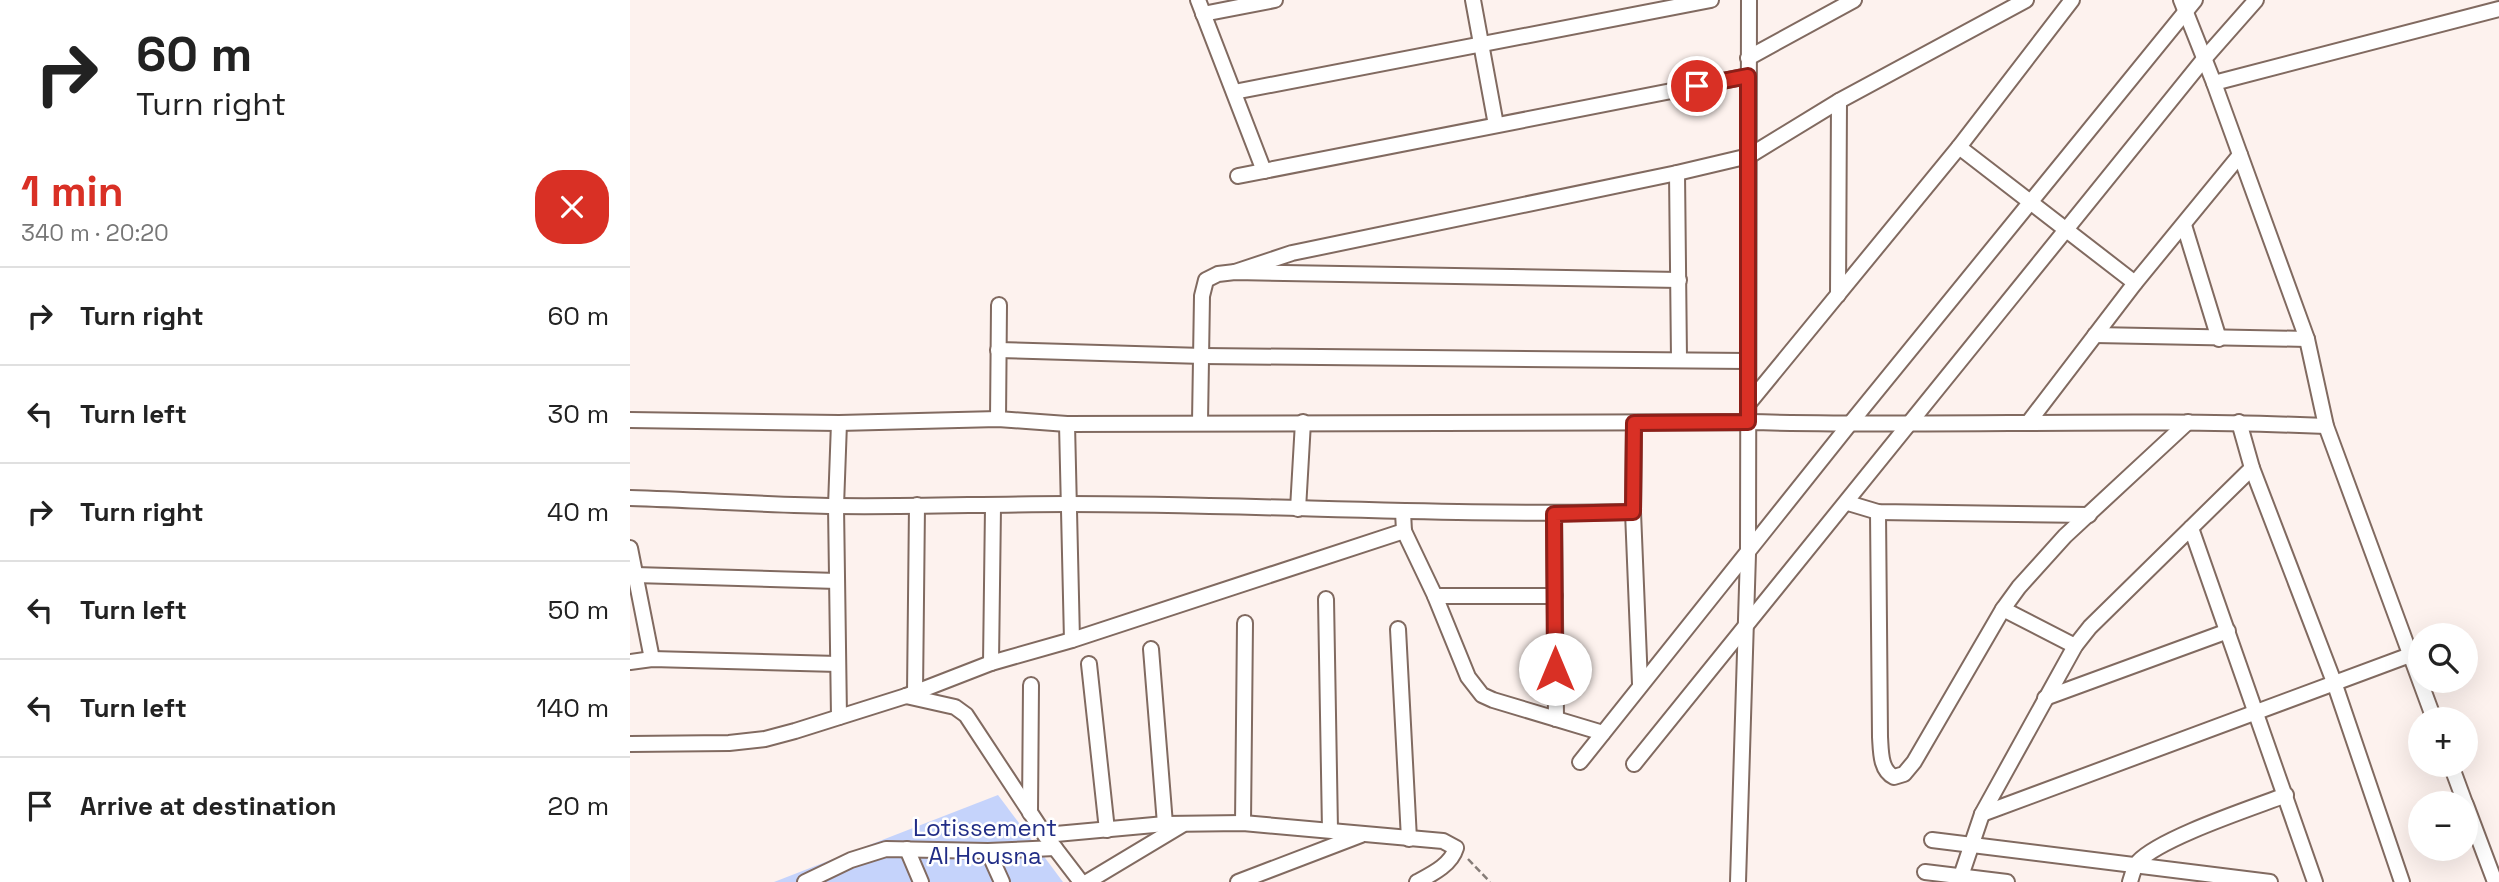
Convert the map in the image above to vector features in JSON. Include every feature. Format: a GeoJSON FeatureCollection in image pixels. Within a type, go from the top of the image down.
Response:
{"type":"FeatureCollection","features":[{"type":"Feature","properties":{"kind":"street"},"geometry":{"type":"LineString","coordinates":[[1264,171],[1201,7],[1275,0]]}},
{"type":"Feature","properties":{"kind":"street"},"geometry":{"type":"LineString","coordinates":[[1473,0],[1496,125]]}},
{"type":"Feature","properties":{"kind":"street"},"geometry":{"type":"LineString","coordinates":[[1234,92],[1711,0]]}},
{"type":"Feature","properties":{"kind":"street"},"geometry":{"type":"LineString","coordinates":[[1738,882],[1748,554],[1749,0]]}},
{"type":"Feature","properties":{"kind":"street"},"geometry":{"type":"LineString","coordinates":[[1748,58],[1841,4],[1854,0]]}},
{"type":"Feature","properties":{"kind":"street"},"geometry":{"type":"LineString","coordinates":[[1200,422],[1204,283],[1211,276],[1235,272],[1292,253],[1327,245],[1749,156],[1839,101],[2026,0]]}},
{"type":"Feature","properties":{"kind":"street"},"geometry":{"type":"LineString","coordinates":[[1749,403],[1959,146],[2072,0]]}},
{"type":"Feature","properties":{"kind":"street"},"geometry":{"type":"LineString","coordinates":[[1634,764],[2204,60],[2256,0]]}},
{"type":"Feature","properties":{"kind":"street"},"geometry":{"type":"LineString","coordinates":[[2187,4],[2204,60],[2307,339],[2326,426],[2408,650]]}},
{"type":"Feature","properties":{"kind":"street"},"geometry":{"type":"LineString","coordinates":[[1580,762],[2187,4]]}},
{"type":"Feature","properties":{"kind":"street"},"geometry":{"type":"LineString","coordinates":[[2214,83],[2499,9]]}},
{"type":"Feature","properties":{"kind":"street"},"geometry":{"type":"LineString","coordinates":[[1238,176],[1748,76]]}},
{"type":"Feature","properties":{"kind":"street"},"geometry":{"type":"LineString","coordinates":[[1838,295],[1839,101]]}},
{"type":"Feature","properties":{"kind":"street"},"geometry":{"type":"LineString","coordinates":[[1959,146],[2135,283]]}},
{"type":"Feature","properties":{"kind":"street"},"geometry":{"type":"LineString","coordinates":[[2028,422],[2135,283],[2240,155]]}},
{"type":"Feature","properties":{"kind":"street"},"geometry":{"type":"LineString","coordinates":[[1677,173],[1679,359]]}},
{"type":"Feature","properties":{"kind":"street"},"geometry":{"type":"LineString","coordinates":[[2184,225],[2219,339]]}},
{"type":"Feature","properties":{"kind":"street"},"geometry":{"type":"LineString","coordinates":[[1235,272],[1679,280]]}},
{"type":"Feature","properties":{"kind":"street"},"geometry":{"type":"LineString","coordinates":[[998,419],[999,305]]}},
{"type":"Feature","properties":{"kind":"street"},"geometry":{"type":"LineString","coordinates":[[2095,335],[2307,339]]}},
{"type":"Feature","properties":{"kind":"street"},"geometry":{"type":"LineString","coordinates":[[998,350],[1748,361]]}},
{"type":"Feature","properties":{"kind":"street"},"geometry":{"type":"LineString","coordinates":[[630,420],[839,423],[998,419],[1067,424],[1748,422],[1849,425],[2239,422],[2326,426]]}},
{"type":"Feature","properties":{"kind":"street"},"geometry":{"type":"LineString","coordinates":[[1298,509],[1303,422]]}},
{"type":"Feature","properties":{"kind":"street"},"geometry":{"type":"LineString","coordinates":[[1878,512],[1880,737],[1882,757],[1889,775],[1899,776],[1914,762],[2003,609],[2042,558],[2188,422]]}},
{"type":"Feature","properties":{"kind":"street"},"geometry":{"type":"LineString","coordinates":[[2239,422],[2252,468],[2334,682],[2402,882]]}},
{"type":"Feature","properties":{"kind":"street"},"geometry":{"type":"LineString","coordinates":[[839,423],[836,506],[839,717]]}},
{"type":"Feature","properties":{"kind":"street"},"geometry":{"type":"LineString","coordinates":[[1634,423],[1633,512],[1640,684]]}},
{"type":"Feature","properties":{"kind":"street"},"geometry":{"type":"LineString","coordinates":[[1067,424],[1072,640]]}},
{"type":"Feature","properties":{"kind":"street"},"geometry":{"type":"LineString","coordinates":[[1960,879],[1982,814],[2075,646],[2090,627],[2252,468]]}},
{"type":"Feature","properties":{"kind":"street"},"geometry":{"type":"LineString","coordinates":[[630,498],[836,506],[993,507],[1067,504],[1402,512],[1633,512]]}},
{"type":"Feature","properties":{"kind":"street"},"geometry":{"type":"LineString","coordinates":[[1848,503],[1878,512],[2089,515]]}},
{"type":"Feature","properties":{"kind":"street"},"geometry":{"type":"LineString","coordinates":[[911,694],[916,505]]}},
{"type":"Feature","properties":{"kind":"street"},"geometry":{"type":"LineString","coordinates":[[991,663],[993,507]]}},
{"type":"Feature","properties":{"kind":"street"},"geometry":{"type":"LineString","coordinates":[[1402,512],[1404,531],[1435,596],[1468,677],[1476,689],[1493,700],[1603,733]]}},
{"type":"Feature","properties":{"kind":"street"},"geometry":{"type":"LineString","coordinates":[[1554,514],[1556,719]]}},
{"type":"Feature","properties":{"kind":"street"},"geometry":{"type":"LineString","coordinates":[[2191,528],[2315,882]]}},
{"type":"Feature","properties":{"kind":"street"},"geometry":{"type":"LineString","coordinates":[[630,744],[676,745],[765,739],[911,694],[991,663],[1072,640],[1404,531]]}},
{"type":"Feature","properties":{"kind":"street"},"geometry":{"type":"LineString","coordinates":[[630,548],[652,659]]}},
{"type":"Feature","properties":{"kind":"street"},"geometry":{"type":"LineString","coordinates":[[635,575],[837,581]]}},
{"type":"Feature","properties":{"kind":"street"},"geometry":{"type":"LineString","coordinates":[[1435,596],[1555,596]]}},
{"type":"Feature","properties":{"kind":"street"},"geometry":{"type":"LineString","coordinates":[[1326,599],[1330,830]]}},
{"type":"Feature","properties":{"kind":"street"},"geometry":{"type":"LineString","coordinates":[[2003,609],[2075,646]]}},
{"type":"Feature","properties":{"kind":"street"},"geometry":{"type":"LineString","coordinates":[[1243,823],[1245,623]]}},
{"type":"Feature","properties":{"kind":"street"},"geometry":{"type":"LineString","coordinates":[[1398,629],[1409,839]]}},
{"type":"Feature","properties":{"kind":"street"},"geometry":{"type":"LineString","coordinates":[[2045,698],[2228,631]]}},
{"type":"Feature","properties":{"kind":"street"},"geometry":{"type":"LineString","coordinates":[[1151,649],[1165,824]]}},
{"type":"Feature","properties":{"kind":"street"},"geometry":{"type":"LineString","coordinates":[[1982,814],[2408,656]]}},
{"type":"Feature","properties":{"kind":"street"},"geometry":{"type":"LineString","coordinates":[[630,662],[652,659],[838,664]]}},
{"type":"Feature","properties":{"kind":"street"},"geometry":{"type":"LineString","coordinates":[[1089,664],[1107,830]]}},
{"type":"Feature","properties":{"kind":"street"},"geometry":{"type":"LineString","coordinates":[[1030,814],[1031,685]]}},
{"type":"Feature","properties":{"kind":"street"},"geometry":{"type":"LineString","coordinates":[[911,694],[955,706],[967,715],[1030,814],[1081,882]]}},
{"type":"Feature","properties":{"kind":"street"},"geometry":{"type":"LineString","coordinates":[[2130,882],[2136,864],[2147,855],[2173,841],[2286,794]]}},
{"type":"Feature","properties":{"kind":"street"},"geometry":{"type":"LineString","coordinates":[[1045,835],[1165,824],[1243,823],[1443,841],[1456,848],[1454,856],[1444,866],[1417,882]]}},
{"type":"Feature","properties":{"kind":"street"},"geometry":{"type":"LineString","coordinates":[[1087,882],[1184,824]]}},
{"type":"Feature","properties":{"kind":"street"},"geometry":{"type":"LineString","coordinates":[[2478,831],[2494,865],[2494,882]]}},
{"type":"Feature","properties":{"kind":"street"},"geometry":{"type":"LineString","coordinates":[[1246,880],[1361,835]]}},
{"type":"Feature","properties":{"kind":"street"},"geometry":{"type":"LineString","coordinates":[[1932,840],[2270,882]]}},
{"type":"Feature","properties":{"kind":"street"},"geometry":{"type":"LineString","coordinates":[[806,882],[869,853],[886,849],[988,851],[1055,848]]}},
{"type":"Feature","properties":{"kind":"street"},"geometry":{"type":"LineString","coordinates":[[907,849],[921,882]]}},
{"type":"Feature","properties":{"kind":"street"},"geometry":{"type":"LineString","coordinates":[[988,851],[1002,882]]}},
{"type":"Feature","properties":{"kind":"street"},"geometry":{"type":"LineString","coordinates":[[1925,872],[1960,879],[2007,882]]}},
{"type":"Feature","properties":{"kind":"path"},"geometry":{"type":"LineString","coordinates":[[1456,848],[1490,882]]}},
{"type":"Feature","properties":{"kind":"green space","name":"Lotissement Al Housna"},"geometry":{"type":"Polygon","coordinates":[[[998,795],[1063,882],[774,882],[998,795]]]}},
{"type":"Feature","properties":{"kind":"route"},"geometry":{"type":"LineString","coordinates":[[1555,669],[1554,514],[1633,512],[1634,423],[1748,422],[1748,76],[1697,86]]}}]}
